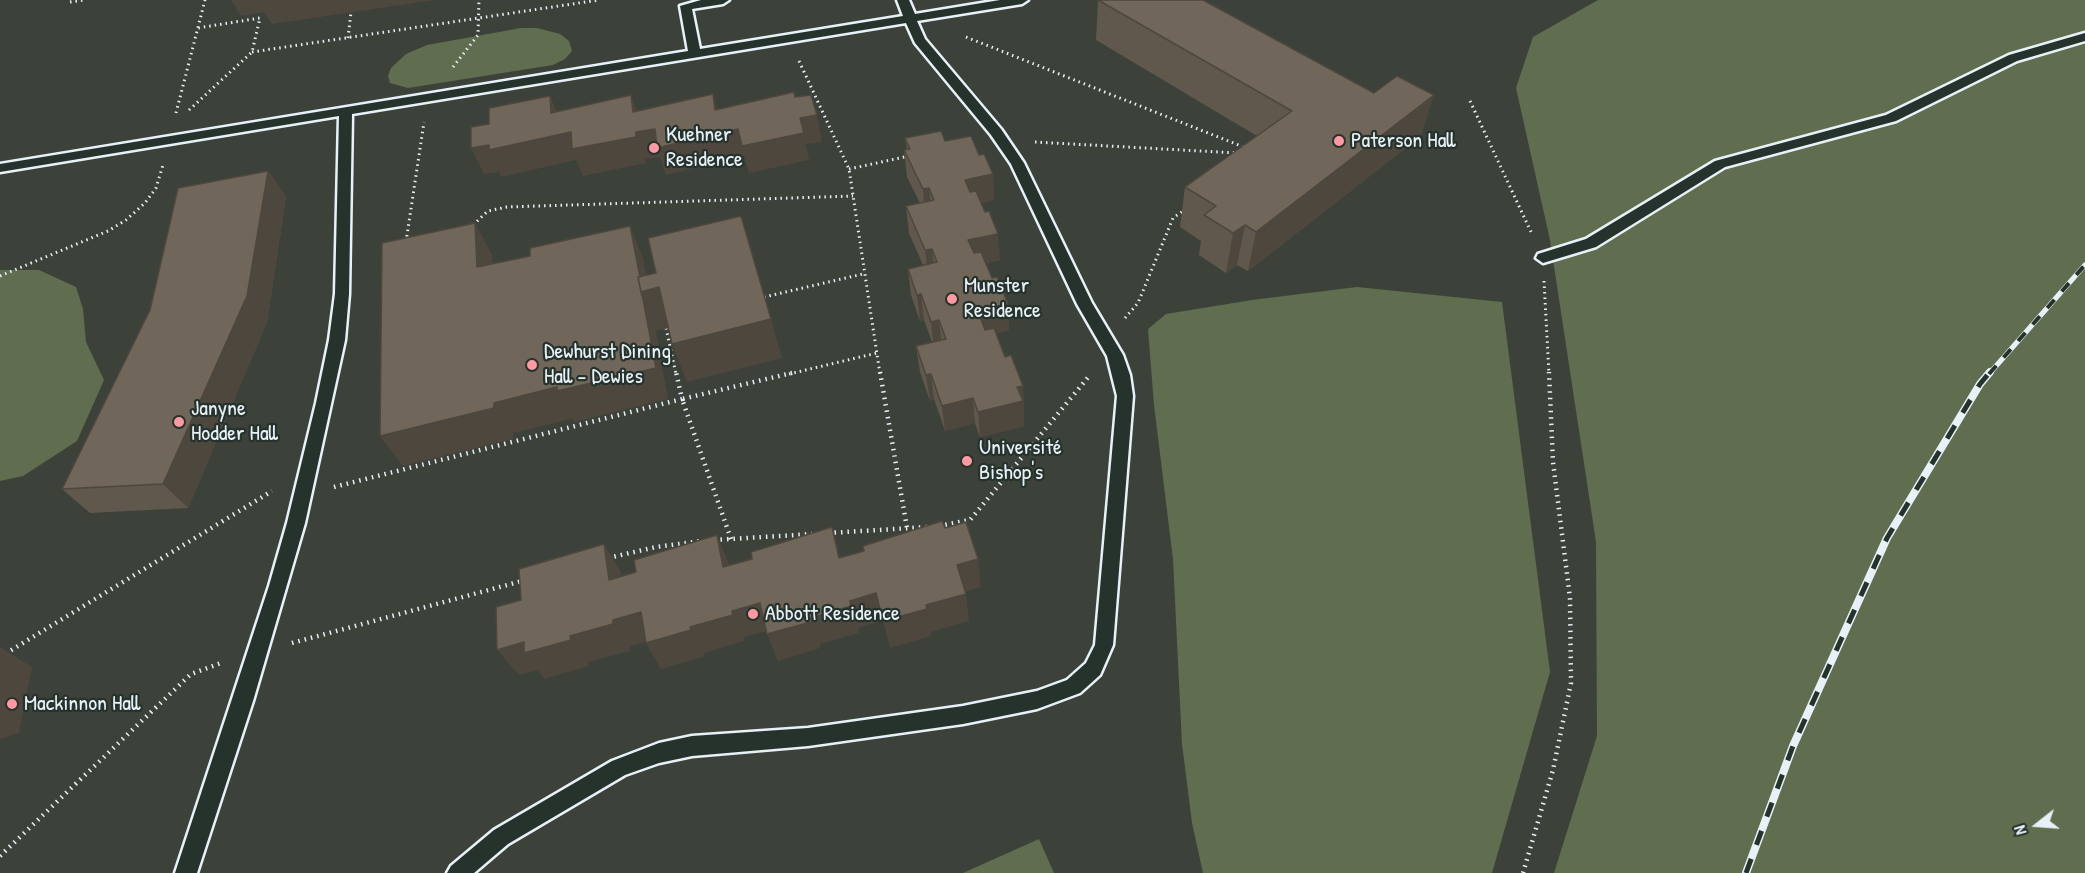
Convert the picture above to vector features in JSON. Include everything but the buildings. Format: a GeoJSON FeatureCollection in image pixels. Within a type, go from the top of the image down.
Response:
{"type":"FeatureCollection","features":[{"type":"Feature","properties":{"kind":"lane"},"geometry":{"type":"LineString","coordinates":[[694,54],[686,6],[723,0]]}},
{"type":"Feature","properties":{"kind":"lane"},"geometry":{"type":"LineString","coordinates":[[458,873],[501,837],[619,768],[659,753],[692,746],[820,735],[952,717],[1037,700],[1073,687],[1093,669],[1104,645],[1125,396],[1122,375],[1107,340],[1085,304],[1017,163],[996,132],[935,62],[919,40],[903,0]]}},
{"type":"Feature","properties":{"kind":"lane"},"geometry":{"type":"LineString","coordinates":[[0,168],[1022,0]]}},
{"type":"Feature","properties":{"kind":"lane"},"geometry":{"type":"LineString","coordinates":[[1543,258],[1591,243],[1720,164],[1891,118],[2013,58],[2085,37]]}},
{"type":"Feature","properties":{"kind":"lane"},"geometry":{"type":"LineString","coordinates":[[186,873],[258,652],[296,523],[337,340],[341,306],[346,110]]}},
{"type":"Feature","properties":{"kind":"path"},"geometry":{"type":"LineString","coordinates":[[70,2],[85,0]]}},
{"type":"Feature","properties":{"kind":"path"},"geometry":{"type":"LineString","coordinates":[[175,116],[205,0]]}},
{"type":"Feature","properties":{"kind":"path"},"geometry":{"type":"LineString","coordinates":[[404,253],[428,97],[478,35],[479,0]]}},
{"type":"Feature","properties":{"kind":"path"},"geometry":{"type":"LineString","coordinates":[[252,52],[599,0]]}},
{"type":"Feature","properties":{"kind":"path"},"geometry":{"type":"LineString","coordinates":[[348,38],[351,12]]}},
{"type":"Feature","properties":{"kind":"path"},"geometry":{"type":"LineString","coordinates":[[788,38],[849,169],[863,273],[907,528]]}},
{"type":"Feature","properties":{"kind":"path"},"geometry":{"type":"LineString","coordinates":[[1470,101],[1543,258],[1554,462],[1570,598],[1571,683],[1553,770],[1523,873]]}},
{"type":"Feature","properties":{"kind":"path"},"geometry":{"type":"LineString","coordinates":[[470,227],[488,211],[507,207],[853,196]]}},
{"type":"Feature","properties":{"kind":"path"},"geometry":{"type":"LineString","coordinates":[[825,533],[951,525],[970,520],[1092,374],[1107,340],[1137,303],[1173,218],[1190,205]]}},
{"type":"Feature","properties":{"kind":"path"},"geometry":{"type":"LineString","coordinates":[[764,297],[863,273]]}},
{"type":"Feature","properties":{"kind":"path"},"geometry":{"type":"LineString","coordinates":[[666,328],[682,399],[731,539]]}},
{"type":"Feature","properties":{"kind":"path"},"geometry":{"type":"LineString","coordinates":[[0,657],[274,490],[306,481],[328,488],[682,399],[877,353]]}},
{"type":"Feature","properties":{"kind":"path"},"geometry":{"type":"LineString","coordinates":[[596,561],[656,547],[813,534]]}},
{"type":"Feature","properties":{"kind":"path"},"geometry":{"type":"LineString","coordinates":[[0,856],[191,674],[258,652],[528,579]]}},
{"type":"Feature","properties":{"kind":"shaded area","name":"Université Bishop's"},"geometry":{"type":"Polygon","coordinates":[[[0,0],[2085,0],[1746,873],[0,873],[0,0]]]}},
{"type":"Feature","properties":{"kind":"green space"},"geometry":{"type":"Polygon","coordinates":[[[1598,0],[2085,0],[2085,873],[1554,873],[1597,736],[1596,542],[1550,240],[1516,88],[1533,37],[1598,0]]]}},
{"type":"Feature","properties":{"kind":"green space"},"geometry":{"type":"Polygon","coordinates":[[[521,28],[537,28],[560,34],[569,41],[572,51],[565,59],[553,65],[408,88],[390,83],[388,76],[391,68],[406,54],[427,45],[521,28]]]}},
{"type":"Feature","properties":{"kind":"green space"},"geometry":{"type":"Polygon","coordinates":[[[0,270],[39,270],[76,287],[83,309],[86,342],[104,380],[77,441],[23,476],[0,481],[0,270]]]}},
{"type":"Feature","properties":{"kind":"green space"},"geometry":{"type":"Polygon","coordinates":[[[1357,287],[1502,302],[1550,672],[1492,873],[1203,873],[1192,823],[1182,744],[1173,559],[1154,405],[1148,329],[1166,314],[1252,300],[1357,287]]]}},
{"type":"Feature","properties":{"kind":"green space"},"geometry":{"type":"Polygon","coordinates":[[[1039,839],[1054,873],[963,873],[1039,839]]]}},
{"type":"Feature","properties":{"kind":"railway"},"geometry":{"type":"LineString","coordinates":[[1989,374],[2085,265]]}},
{"type":"Feature","properties":{"kind":"railway"},"geometry":{"type":"LineString","coordinates":[[1746,873],[1793,746],[1887,538],[1980,384],[1990,372]]}},
{"type":"Feature","properties":{"kind":"place","name":"Paterson Hall"},"geometry":{"type":"Point","coordinates":[1339,141]}},
{"type":"Feature","properties":{"kind":"place","name":"Kuehner Residence"},"geometry":{"type":"Point","coordinates":[654,148]}},
{"type":"Feature","properties":{"kind":"place","name":"Munster Residence"},"geometry":{"type":"Point","coordinates":[952,299]}},
{"type":"Feature","properties":{"kind":"place","name":"Dewhurst Dining Hall - Dewies"},"geometry":{"type":"Point","coordinates":[532,365]}},
{"type":"Feature","properties":{"kind":"place","name":"Janyne Hodder Hall"},"geometry":{"type":"Point","coordinates":[179,422]}},
{"type":"Feature","properties":{"kind":"place","name":"Université Bishop's"},"geometry":{"type":"Point","coordinates":[967,461]}},
{"type":"Feature","properties":{"kind":"place","name":"Abbott Residence"},"geometry":{"type":"Point","coordinates":[753,614]}},
{"type":"Feature","properties":{"kind":"place","name":"Mackinnon Hall"},"geometry":{"type":"Point","coordinates":[12,704]}}]}
